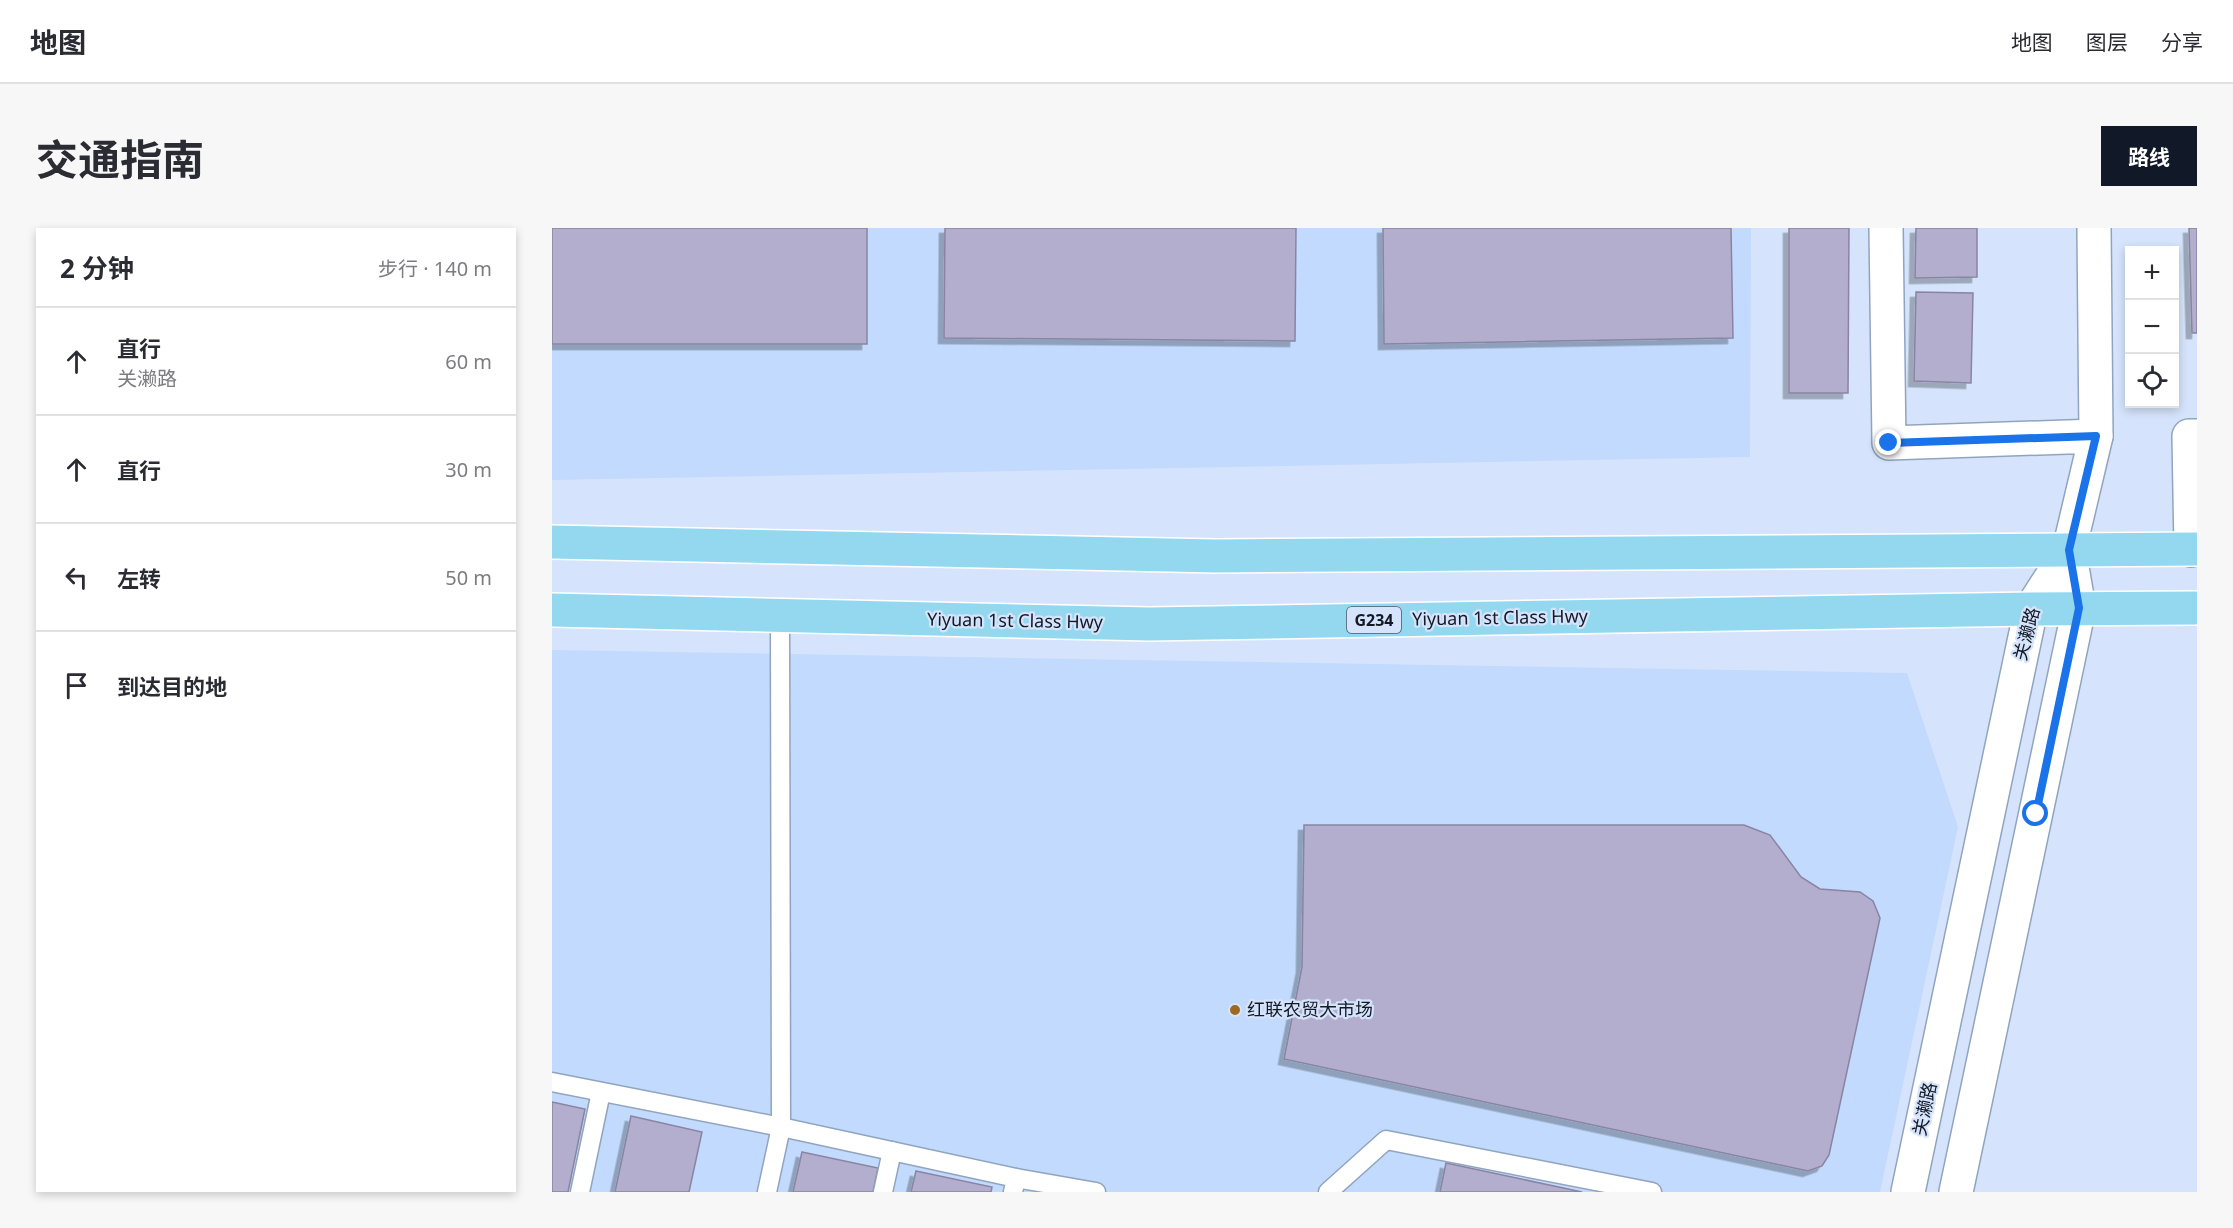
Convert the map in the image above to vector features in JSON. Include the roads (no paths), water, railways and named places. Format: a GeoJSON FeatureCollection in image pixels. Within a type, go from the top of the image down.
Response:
{"type":"FeatureCollection","features":[{"type":"Feature","properties":{"kind":"highway"},"geometry":{"type":"LineString","coordinates":[[552,542],[1216,556],[2194,550]]}},
{"type":"Feature","properties":{"kind":"highway","name":"Yiyuan 1st Class Hwy"},"geometry":{"type":"LineString","coordinates":[[552,610],[1149,624],[2079,608],[2197,608]]}},
{"type":"Feature","properties":{"kind":"street"},"geometry":{"type":"LineString","coordinates":[[1886,228],[1889,443],[2096,436]]}},
{"type":"Feature","properties":{"kind":"street"},"geometry":{"type":"LineString","coordinates":[[1956,1192],[2079,608],[2069,550],[2096,436],[2094,228]]}},
{"type":"Feature","properties":{"kind":"street"},"geometry":{"type":"LineString","coordinates":[[2194,550],[2189,436],[2197,436]]}},
{"type":"Feature","properties":{"kind":"street","name":"关濑路"},"geometry":{"type":"LineString","coordinates":[[1908,1192],[2031,609],[2069,550]]}},
{"type":"Feature","properties":{"kind":"lane"},"geometry":{"type":"LineString","coordinates":[[767,1192],[781,1127],[780,616]]}},
{"type":"Feature","properties":{"kind":"lane"},"geometry":{"type":"LineString","coordinates":[[552,1082],[892,1151],[1015,1185],[1096,1192]]}},
{"type":"Feature","properties":{"kind":"lane"},"geometry":{"type":"LineString","coordinates":[[580,1192],[601,1092]]}},
{"type":"Feature","properties":{"kind":"lane"},"geometry":{"type":"LineString","coordinates":[[1328,1192],[1386,1140],[1652,1192]]}},
{"type":"Feature","properties":{"kind":"lane"},"geometry":{"type":"LineString","coordinates":[[883,1192],[892,1151]]}},
{"type":"Feature","properties":{"kind":"place","name":"红联农贸大市场"},"geometry":{"type":"Point","coordinates":[1235,1010]}}]}
